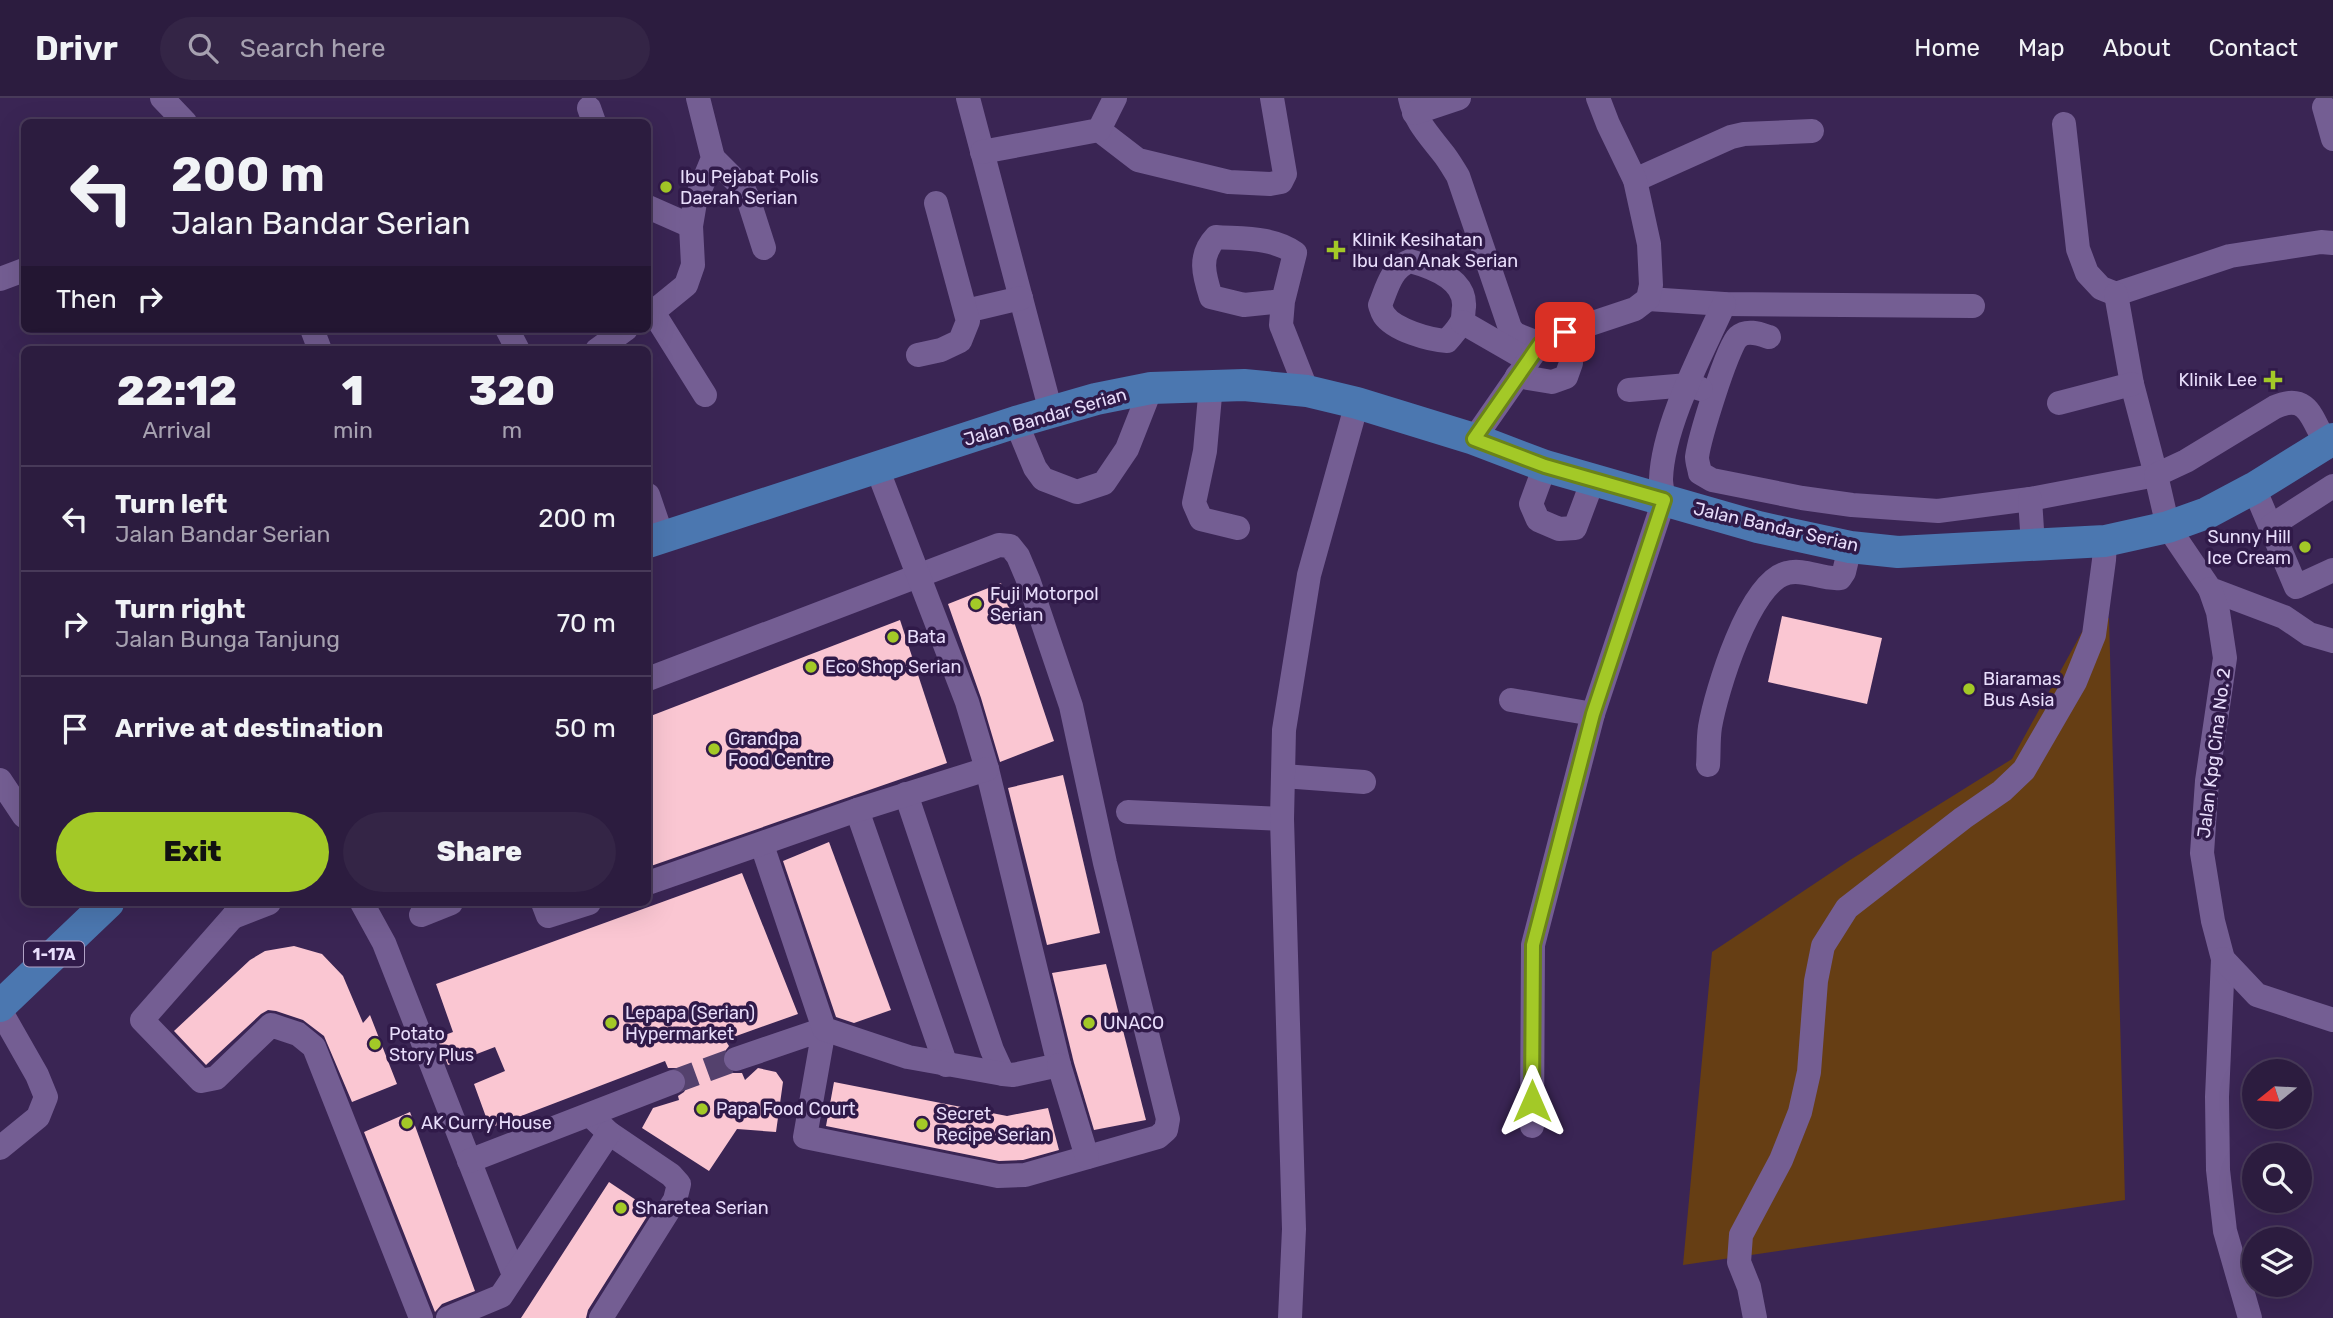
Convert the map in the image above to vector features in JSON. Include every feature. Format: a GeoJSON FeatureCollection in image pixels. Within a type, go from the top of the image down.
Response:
{"type":"FeatureCollection","features":[{"type":"Feature","properties":{"kind":"main road","name":"Jalan Bandar Serian"},"geometry":{"type":"LineString","coordinates":[[655,539],[1016,422],[1096,399],[1151,388],[1244,384],[1307,391],[1357,403],[1474,439],[1545,466],[1664,500],[1791,534],[1850,547],[1898,552],[2105,541],[2168,527],[2207,513],[2330,441]]}},
{"type":"Feature","properties":{"kind":"main road","name":"1-17A"},"geometry":{"type":"LineString","coordinates":[[0,1008],[94,908]]}},
{"type":"Feature","properties":{"kind":"street"},"geometry":{"type":"LineString","coordinates":[[162,98],[182,119]]}},
{"type":"Feature","properties":{"kind":"street"},"geometry":{"type":"LineString","coordinates":[[698,98],[713,158],[743,188],[764,248]]}},
{"type":"Feature","properties":{"kind":"street"},"geometry":{"type":"LineString","coordinates":[[968,98],[1051,412]]}},
{"type":"Feature","properties":{"kind":"street"},"geometry":{"type":"LineString","coordinates":[[1099,130],[1115,98]]}},
{"type":"Feature","properties":{"kind":"street"},"geometry":{"type":"LineString","coordinates":[[982,152],[1099,130],[1138,160],[1228,182],[1281,182],[1285,174],[1272,98]]}},
{"type":"Feature","properties":{"kind":"street"},"geometry":{"type":"LineString","coordinates":[[1458,98],[1412,106],[1424,131],[1444,153],[1458,176],[1510,328],[1528,360]]}},
{"type":"Feature","properties":{"kind":"street"},"geometry":{"type":"LineString","coordinates":[[1474,439],[1528,360],[1551,337],[1635,309],[1648,299],[1651,285],[1648,244],[1635,180],[1598,98]]}},
{"type":"Feature","properties":{"kind":"street"},"geometry":{"type":"LineString","coordinates":[[2324,107],[2333,139]]}},
{"type":"Feature","properties":{"kind":"street"},"geometry":{"type":"LineString","coordinates":[[2064,124],[2078,249],[2087,273],[2101,288],[2116,294],[2230,256],[2321,242],[2333,243]]}},
{"type":"Feature","properties":{"kind":"street"},"geometry":{"type":"LineString","coordinates":[[1635,180],[1731,137],[1812,131]]}},
{"type":"Feature","properties":{"kind":"street"},"geometry":{"type":"LineString","coordinates":[[651,313],[686,285],[691,276],[691,226],[695,202],[713,158]]}},
{"type":"Feature","properties":{"kind":"street"},"geometry":{"type":"LineString","coordinates":[[918,355],[941,350],[960,341],[968,321],[936,203]]}},
{"type":"Feature","properties":{"kind":"street"},"geometry":{"type":"LineString","coordinates":[[651,208],[691,226]]}},
{"type":"Feature","properties":{"kind":"street"},"geometry":{"type":"LineString","coordinates":[[0,279],[21,271]]}},
{"type":"Feature","properties":{"kind":"street"},"geometry":{"type":"LineString","coordinates":[[2116,294],[2132,384],[2168,527]]}},
{"type":"Feature","properties":{"kind":"street"},"geometry":{"type":"LineString","coordinates":[[965,311],[1021,299]]}},
{"type":"Feature","properties":{"kind":"street"},"geometry":{"type":"LineString","coordinates":[[1648,299],[1724,304],[1973,306]]}},
{"type":"Feature","properties":{"kind":"street"},"geometry":{"type":"LineString","coordinates":[[1283,301],[1281,325],[1307,391]]}},
{"type":"Feature","properties":{"kind":"street"},"geometry":{"type":"LineString","coordinates":[[1532,1126],[1533,945],[1593,714],[1664,500],[1662,465],[1674,422],[1724,304]]}},
{"type":"Feature","properties":{"kind":"street"},"geometry":{"type":"LineString","coordinates":[[651,315],[705,395]]}},
{"type":"Feature","properties":{"kind":"street"},"geometry":{"type":"LineString","coordinates":[[1462,322],[1528,360],[1552,382],[1566,376],[1571,363],[1565,332]]}},
{"type":"Feature","properties":{"kind":"street"},"geometry":{"type":"LineString","coordinates":[[603,346],[620,333]]}},
{"type":"Feature","properties":{"kind":"street"},"geometry":{"type":"LineString","coordinates":[[1769,337],[1748,333],[1738,337],[1731,349],[1697,460],[1700,473],[1712,480],[1853,505],[1938,510],[2030,499],[2155,475],[2289,401],[2299,402],[2306,408],[2330,441]]}},
{"type":"Feature","properties":{"kind":"street"},"geometry":{"type":"LineString","coordinates":[[2059,403],[2132,384]]}},
{"type":"Feature","properties":{"kind":"street"},"geometry":{"type":"LineString","coordinates":[[1211,385],[1205,451],[1194,503],[1200,519],[1238,528]]}},
{"type":"Feature","properties":{"kind":"street"},"geometry":{"type":"LineString","coordinates":[[1629,390],[1688,385],[1716,393]]}},
{"type":"Feature","properties":{"kind":"street"},"geometry":{"type":"LineString","coordinates":[[1016,422],[1035,468],[1043,479],[1077,492],[1104,483],[1127,449],[1151,388]]}},
{"type":"Feature","properties":{"kind":"street"},"geometry":{"type":"LineString","coordinates":[[1290,1318],[1294,1229],[1282,819],[1284,730],[1309,575],[1357,403]]}},
{"type":"Feature","properties":{"kind":"street"},"geometry":{"type":"LineString","coordinates":[[1545,466],[1531,504],[1538,520],[1559,530],[1575,528],[1593,480]]}},
{"type":"Feature","properties":{"kind":"street"},"geometry":{"type":"LineString","coordinates":[[877,468],[967,702],[987,769],[1059,1065],[1087,1157]]}},
{"type":"Feature","properties":{"kind":"street"},"geometry":{"type":"LineString","coordinates":[[2271,526],[2333,486]]}},
{"type":"Feature","properties":{"kind":"street"},"geometry":{"type":"LineString","coordinates":[[2253,488],[2296,587]]}},
{"type":"Feature","properties":{"kind":"street"},"geometry":{"type":"LineString","coordinates":[[1791,534],[1802,498]]}},
{"type":"Feature","properties":{"kind":"street"},"geometry":{"type":"LineString","coordinates":[[2030,499],[2033,545]]}},
{"type":"Feature","properties":{"kind":"street"},"geometry":{"type":"LineString","coordinates":[[1935,551],[1938,510]]}},
{"type":"Feature","properties":{"kind":"street"},"geometry":{"type":"LineString","coordinates":[[651,514],[655,539]]}},
{"type":"Feature","properties":{"kind":"street","name":"Jalan Kpg Cina No. 2"},"geometry":{"type":"LineString","coordinates":[[2168,527],[2210,589],[2218,612],[2225,658],[2207,780],[2202,853],[2213,921],[2224,959]]}},
{"type":"Feature","properties":{"kind":"street"},"geometry":{"type":"LineString","coordinates":[[1755,1318],[1749,1287],[1739,1262],[1741,1235],[1781,1160],[1800,1112],[1809,1072],[1816,981],[1823,946],[1847,908],[2002,791],[2024,769],[2075,682],[2094,635],[2105,541]]}},
{"type":"Feature","properties":{"kind":"street"},"geometry":{"type":"LineString","coordinates":[[651,678],[919,573],[999,545],[1010,546],[1018,556],[1029,582],[1071,706],[1105,863],[1168,1119],[1166,1130],[1158,1137],[1026,1175],[998,1176],[805,1137],[824,1029],[762,845]]}},
{"type":"Feature","properties":{"kind":"street"},"geometry":{"type":"LineString","coordinates":[[1708,765],[1710,728],[1724,674],[1752,606],[1767,584],[1789,572],[1830,579],[1840,578],[1850,547]]}},
{"type":"Feature","properties":{"kind":"street"},"geometry":{"type":"LineString","coordinates":[[2284,617],[2296,587],[2333,570]]}},
{"type":"Feature","properties":{"kind":"street"},"geometry":{"type":"LineString","coordinates":[[2210,589],[2284,617],[2309,634],[2333,641]]}},
{"type":"Feature","properties":{"kind":"street"},"geometry":{"type":"LineString","coordinates":[[1511,700],[1593,714]]}},
{"type":"Feature","properties":{"kind":"street"},"geometry":{"type":"LineString","coordinates":[[651,882],[857,810],[987,769]]}},
{"type":"Feature","properties":{"kind":"street"},"geometry":{"type":"LineString","coordinates":[[1283,776],[1364,782]]}},
{"type":"Feature","properties":{"kind":"street"},"geometry":{"type":"LineString","coordinates":[[11,784],[21,809]]}},
{"type":"Feature","properties":{"kind":"street"},"geometry":{"type":"LineString","coordinates":[[906,794],[992,1050],[1003,1074]]}},
{"type":"Feature","properties":{"kind":"street"},"geometry":{"type":"LineString","coordinates":[[857,810],[946,1065]]}},
{"type":"Feature","properties":{"kind":"street"},"geometry":{"type":"LineString","coordinates":[[1128,812],[1282,819]]}},
{"type":"Feature","properties":{"kind":"street"},"geometry":{"type":"LineString","coordinates":[[256,906],[239,910],[142,1020],[201,1081],[216,1078],[271,1025],[298,1034],[314,1047],[421,1318]]}},
{"type":"Feature","properties":{"kind":"street"},"geometry":{"type":"LineString","coordinates":[[347,906],[384,943]]}},
{"type":"Feature","properties":{"kind":"street"},"geometry":{"type":"LineString","coordinates":[[364,906],[384,943],[514,1275]]}},
{"type":"Feature","properties":{"kind":"street"},"geometry":{"type":"LineString","coordinates":[[421,915],[444,906]]}},
{"type":"Feature","properties":{"kind":"street"},"geometry":{"type":"LineString","coordinates":[[544,906],[548,916],[580,906]]}},
{"type":"Feature","properties":{"kind":"street"},"geometry":{"type":"LineString","coordinates":[[2224,959],[2258,995],[2333,1020]]}},
{"type":"Feature","properties":{"kind":"street"},"geometry":{"type":"LineString","coordinates":[[2224,959],[2217,1097],[2218,1170],[2225,1231],[2250,1318]]}},
{"type":"Feature","properties":{"kind":"street"},"geometry":{"type":"LineString","coordinates":[[0,1008],[37,1075],[46,1097],[38,1117],[0,1148]]}},
{"type":"Feature","properties":{"kind":"street"},"geometry":{"type":"LineString","coordinates":[[736,1059],[824,1029],[908,1057],[1003,1074],[1013,1075],[1059,1065]]}},
{"type":"Feature","properties":{"kind":"street"},"geometry":{"type":"LineString","coordinates":[[469,1161],[673,1082]]}},
{"type":"Feature","properties":{"kind":"street"},"geometry":{"type":"LineString","coordinates":[[590,1115],[609,1133],[680,1184],[675,1200],[601,1318]]}},
{"type":"Feature","properties":{"kind":"street"},"geometry":{"type":"LineString","coordinates":[[448,1318],[501,1296],[609,1133]]}},
{"type":"Feature","properties":{"kind":"shaded area"},"geometry":{"type":"Polygon","coordinates":[[[2109,618],[2125,1200],[1683,1265],[1712,952],[1850,860],[2012,759],[2088,621],[2109,618]]]}},
{"type":"Feature","properties":{"kind":"building"},"geometry":{"type":"Polygon","coordinates":[[[1001,583],[1054,741],[1000,762],[948,604],[1001,583]]]}},
{"type":"Feature","properties":{"kind":"building"},"geometry":{"type":"Polygon","coordinates":[[[1782,616],[1882,638],[1867,704],[1768,682],[1782,616]]]}},
{"type":"Feature","properties":{"kind":"building"},"geometry":{"type":"Polygon","coordinates":[[[900,620],[947,763],[651,866],[651,716],[900,620]]]}},
{"type":"Feature","properties":{"kind":"building"},"geometry":{"type":"Polygon","coordinates":[[[1063,775],[1100,933],[1047,945],[1008,788],[1063,775]]]}},
{"type":"Feature","properties":{"kind":"building"},"geometry":{"type":"Polygon","coordinates":[[[829,842],[891,1010],[854,1023],[836,1017],[783,861],[829,842]]]}},
{"type":"Feature","properties":{"kind":"building","name":"Lepapa (Serian) Hypermarket"},"geometry":{"type":"Polygon","coordinates":[[[742,873],[798,1014],[725,1040],[729,1046],[722,1055],[722,1063],[726,1070],[732,1073],[742,1073],[745,1080],[758,1068],[776,1072],[783,1082],[776,1132],[737,1129],[709,1171],[642,1128],[653,1108],[679,1100],[678,1096],[688,1085],[683,1071],[668,1068],[665,1061],[490,1128],[474,1084],[505,1071],[495,1047],[448,1065],[437,1038],[453,1032],[436,984],[742,873]]]}},
{"type":"Feature","properties":{"kind":"building"},"geometry":{"type":"Polygon","coordinates":[[[294,946],[322,954],[343,976],[363,1023],[370,1015],[397,1084],[352,1102],[324,1036],[303,1020],[276,1011],[268,1010],[261,1014],[206,1065],[174,1031],[250,960],[265,951],[294,946]]]}},
{"type":"Feature","properties":{"kind":"building"},"geometry":{"type":"Polygon","coordinates":[[[1106,964],[1146,1120],[1094,1130],[1052,973],[1106,964]]]}},
{"type":"Feature","properties":{"kind":"building"},"geometry":{"type":"Polygon","coordinates":[[[834,1082],[1007,1116],[1048,1108],[1059,1150],[1023,1160],[999,1161],[826,1126],[834,1082]]]}},
{"type":"Feature","properties":{"kind":"building"},"geometry":{"type":"Polygon","coordinates":[[[410,1112],[475,1291],[442,1304],[435,1312],[364,1132],[410,1112]]]}},
{"type":"Feature","properties":{"kind":"building"},"geometry":{"type":"Polygon","coordinates":[[[609,1182],[651,1210],[588,1310],[586,1318],[521,1318],[609,1182]]]}},
{"type":"Feature","properties":{"kind":"tunnel"},"geometry":{"type":"LineString","coordinates":[[673,1082],[736,1059]]}},
{"type":"Feature","properties":{"kind":"place","name":"Ibu Pejabat Polis Daerah Serian"},"geometry":{"type":"Point","coordinates":[666,187]}},
{"type":"Feature","properties":{"kind":"place","name":"Klinik Kesihatan Ibu dan Anak Serian"},"geometry":{"type":"Point","coordinates":[1336,250]}},
{"type":"Feature","properties":{"kind":"place","name":"Klinik Lee"},"geometry":{"type":"Point","coordinates":[2273,380]}},
{"type":"Feature","properties":{"kind":"place","name":"Sunny Hill Ice Cream"},"geometry":{"type":"Point","coordinates":[2305,547]}},
{"type":"Feature","properties":{"kind":"place","name":"Fuji Motorpol Serian"},"geometry":{"type":"Point","coordinates":[976,604]}},
{"type":"Feature","properties":{"kind":"place","name":"Bata"},"geometry":{"type":"Point","coordinates":[893,637]}},
{"type":"Feature","properties":{"kind":"place","name":"Eco Shop Serian"},"geometry":{"type":"Point","coordinates":[811,667]}},
{"type":"Feature","properties":{"kind":"place","name":"Biaramas Bus Asia"},"geometry":{"type":"Point","coordinates":[1969,689]}},
{"type":"Feature","properties":{"kind":"place","name":"Grandpa Food Centre"},"geometry":{"type":"Point","coordinates":[714,749]}},
{"type":"Feature","properties":{"kind":"place","name":"Lepapa (Serian) Hypermarket"},"geometry":{"type":"Point","coordinates":[611,1023]}},
{"type":"Feature","properties":{"kind":"place","name":"UNACO"},"geometry":{"type":"Point","coordinates":[1089,1023]}},
{"type":"Feature","properties":{"kind":"place","name":"Potato Story Plus"},"geometry":{"type":"Point","coordinates":[375,1044]}},
{"type":"Feature","properties":{"kind":"place","name":"Papa Food Court"},"geometry":{"type":"Point","coordinates":[702,1109]}},
{"type":"Feature","properties":{"kind":"place","name":"AK Curry House"},"geometry":{"type":"Point","coordinates":[407,1123]}},
{"type":"Feature","properties":{"kind":"place","name":"Secret Recipe Serian"},"geometry":{"type":"Point","coordinates":[922,1124]}},
{"type":"Feature","properties":{"kind":"place","name":"Sharetea Serian"},"geometry":{"type":"Point","coordinates":[621,1208]}},
{"type":"Feature","properties":{"kind":"route"},"geometry":{"type":"LineString","coordinates":[[1532,1101],[1533,945],[1593,714],[1664,500],[1545,466],[1474,439],[1540,344],[1565,332]]}}]}
